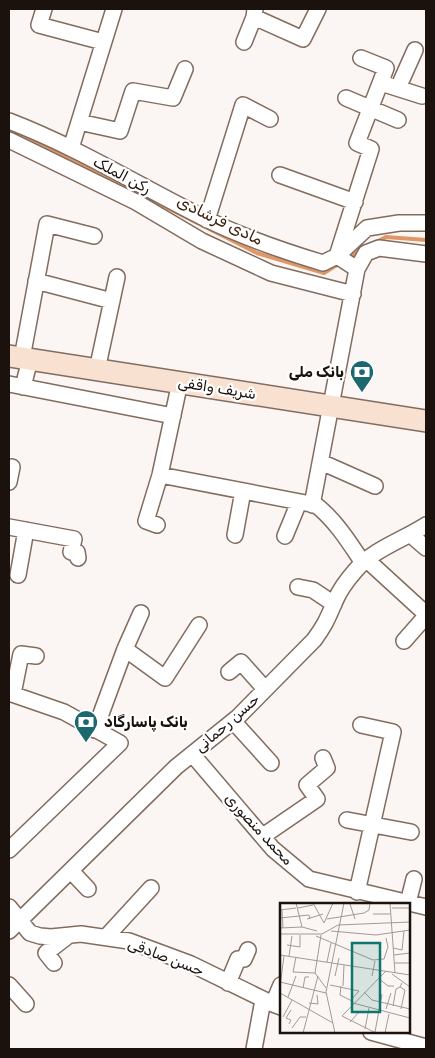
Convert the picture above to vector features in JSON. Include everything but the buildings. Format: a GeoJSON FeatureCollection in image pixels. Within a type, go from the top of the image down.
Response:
{"type":"FeatureCollection","features":[{"type":"Feature","properties":{"kind":"main road","name":"شریف واقفی"},"geometry":{"type":"LineString","coordinates":[[20,357],[426,421]]}},
{"type":"Feature","properties":{"kind":"street"},"geometry":{"type":"LineString","coordinates":[[44,9],[39,25],[104,42]]}},
{"type":"Feature","properties":{"kind":"street"},"geometry":{"type":"LineString","coordinates":[[71,148],[114,9]]}},
{"type":"Feature","properties":{"kind":"street"},"geometry":{"type":"LineString","coordinates":[[244,42],[255,13],[303,39],[318,9]]}},
{"type":"Feature","properties":{"kind":"street"},"geometry":{"type":"LineString","coordinates":[[398,88],[415,50]]}},
{"type":"Feature","properties":{"kind":"street"},"geometry":{"type":"LineString","coordinates":[[337,256],[371,149],[356,142],[386,68],[361,58]]}},
{"type":"Feature","properties":{"kind":"street"},"geometry":{"type":"LineString","coordinates":[[79,122],[120,131],[133,91],[173,98],[185,69]]}},
{"type":"Feature","properties":{"kind":"street"},"geometry":{"type":"LineString","coordinates":[[381,83],[422,96]]}},
{"type":"Feature","properties":{"kind":"street"},"geometry":{"type":"LineString","coordinates":[[346,98],[398,120]]}},
{"type":"Feature","properties":{"kind":"street"},"geometry":{"type":"LineString","coordinates":[[207,220],[243,105],[270,119]]}},
{"type":"Feature","properties":{"kind":"street","name":"رکن الملک"},"geometry":{"type":"LineString","coordinates":[[9,121],[71,148],[207,220],[283,251],[323,263],[337,256]]}},
{"type":"Feature","properties":{"kind":"street"},"geometry":{"type":"LineString","coordinates":[[12,141],[24,127]]}},
{"type":"Feature","properties":{"kind":"street","name":"رکن الملک"},"geometry":{"type":"LineString","coordinates":[[12,141],[136,202],[202,241],[275,274],[353,294]]}},
{"type":"Feature","properties":{"kind":"street"},"geometry":{"type":"LineString","coordinates":[[280,175],[355,202]]}},
{"type":"Feature","properties":{"kind":"street"},"geometry":{"type":"LineString","coordinates":[[337,256],[367,228],[399,223],[426,223]]}},
{"type":"Feature","properties":{"kind":"street"},"geometry":{"type":"LineString","coordinates":[[94,236],[47,224],[16,385],[173,416]]}},
{"type":"Feature","properties":{"kind":"street"},"geometry":{"type":"LineString","coordinates":[[285,536],[306,503],[321,462],[358,268],[366,253],[379,248],[426,254]]}},
{"type":"Feature","properties":{"kind":"street"},"geometry":{"type":"LineString","coordinates":[[275,274],[283,251]]}},
{"type":"Feature","properties":{"kind":"street"},"geometry":{"type":"LineString","coordinates":[[337,256],[358,268]]}},
{"type":"Feature","properties":{"kind":"street"},"geometry":{"type":"LineString","coordinates":[[98,370],[117,276]]}},
{"type":"Feature","properties":{"kind":"street"},"geometry":{"type":"LineString","coordinates":[[36,281],[112,301]]}},
{"type":"Feature","properties":{"kind":"street"},"geometry":{"type":"LineString","coordinates":[[157,525],[146,521],[160,475],[180,382]]}},
{"type":"Feature","properties":{"kind":"street"},"geometry":{"type":"LineString","coordinates":[[321,462],[375,486]]}},
{"type":"Feature","properties":{"kind":"street"},"geometry":{"type":"LineString","coordinates":[[9,482],[12,467]]}},
{"type":"Feature","properties":{"kind":"street"},"geometry":{"type":"LineString","coordinates":[[160,475],[316,505],[327,514],[365,562],[426,615],[404,641]]}},
{"type":"Feature","properties":{"kind":"street"},"geometry":{"type":"LineString","coordinates":[[234,535],[243,491]]}},
{"type":"Feature","properties":{"kind":"street","name":"حسن رحمانی"},"geometry":{"type":"LineString","coordinates":[[9,931],[176,767],[233,721],[314,640],[325,626],[336,598],[356,569],[377,552],[411,535],[426,525]]}},
{"type":"Feature","properties":{"kind":"street"},"geometry":{"type":"LineString","coordinates":[[9,527],[74,539],[71,552],[78,552],[78,558]]}},
{"type":"Feature","properties":{"kind":"street"},"geometry":{"type":"LineString","coordinates":[[18,575],[26,530]]}},
{"type":"Feature","properties":{"kind":"street"},"geometry":{"type":"LineString","coordinates":[[411,535],[426,548]]}},
{"type":"Feature","properties":{"kind":"street"},"geometry":{"type":"LineString","coordinates":[[298,587],[313,590],[334,604]]}},
{"type":"Feature","properties":{"kind":"street"},"geometry":{"type":"LineString","coordinates":[[95,730],[140,613]]}},
{"type":"Feature","properties":{"kind":"street"},"geometry":{"type":"LineString","coordinates":[[125,649],[165,678],[199,626]]}},
{"type":"Feature","properties":{"kind":"street"},"geometry":{"type":"LineString","coordinates":[[9,850],[120,743],[64,712],[11,694],[21,654],[36,656]]}},
{"type":"Feature","properties":{"kind":"street"},"geometry":{"type":"LineString","coordinates":[[229,672],[241,662],[265,689]]}},
{"type":"Feature","properties":{"kind":"street"},"geometry":{"type":"LineString","coordinates":[[233,721],[271,764]]}},
{"type":"Feature","properties":{"kind":"street"},"geometry":{"type":"LineString","coordinates":[[357,892],[393,732],[361,725]]}},
{"type":"Feature","properties":{"kind":"street","name":"محمد منصوری"},"geometry":{"type":"LineString","coordinates":[[192,754],[274,849],[309,879],[408,903]]}},
{"type":"Feature","properties":{"kind":"street"},"geometry":{"type":"LineString","coordinates":[[263,836],[317,799],[307,786],[327,768],[323,758]]}},
{"type":"Feature","properties":{"kind":"street"},"geometry":{"type":"LineString","coordinates":[[348,820],[411,832]]}},
{"type":"Feature","properties":{"kind":"street"},"geometry":{"type":"LineString","coordinates":[[71,871],[88,888]]}},
{"type":"Feature","properties":{"kind":"street"},"geometry":{"type":"LineString","coordinates":[[408,903],[414,879]]}},
{"type":"Feature","properties":{"kind":"street"},"geometry":{"type":"LineString","coordinates":[[106,938],[151,888]]}},
{"type":"Feature","properties":{"kind":"street","name":"محمد منصوری"},"geometry":{"type":"LineString","coordinates":[[410,903],[426,907]]}},
{"type":"Feature","properties":{"kind":"street","name":"حسن صادقی"},"geometry":{"type":"LineString","coordinates":[[9,906],[30,933],[51,938],[81,934],[129,942],[191,964],[272,1004]]}},
{"type":"Feature","properties":{"kind":"street"},"geometry":{"type":"LineString","coordinates":[[54,963],[46,953],[69,935]]}},
{"type":"Feature","properties":{"kind":"street"},"geometry":{"type":"LineString","coordinates":[[228,983],[238,959],[244,959],[248,950]]}},
{"type":"Feature","properties":{"kind":"street"},"geometry":{"type":"LineString","coordinates":[[9,985],[26,1004]]}},
{"type":"Feature","properties":{"kind":"street"},"geometry":{"type":"LineString","coordinates":[[254,1049],[280,987]]}},
{"type":"Feature","properties":{"kind":"street"},"geometry":{"type":"LineString","coordinates":[[374,1033],[426,1047]]}},
{"type":"Feature","properties":{"kind":"waterway","name":"مادی فرشادی"},"geometry":{"type":"LineString","coordinates":[[9,132],[39,143],[257,253],[324,273],[340,263]]}},
{"type":"Feature","properties":{"kind":"waterway","name":"مادی فرشادی"},"geometry":{"type":"LineString","coordinates":[[376,242],[386,237],[426,240]]}},
{"type":"Feature","properties":{"kind":"waterway","name":"مادی فرشادی"},"geometry":{"type":"LineString","coordinates":[[348,258],[363,248]]}},
{"type":"Feature","properties":{"kind":"place","name":"بانک ملی"},"geometry":{"type":"Point","coordinates":[362,393]}},
{"type":"Feature","properties":{"kind":"place","name":"بانک پاسارگاد"},"geometry":{"type":"Point","coordinates":[86,743]}}]}
